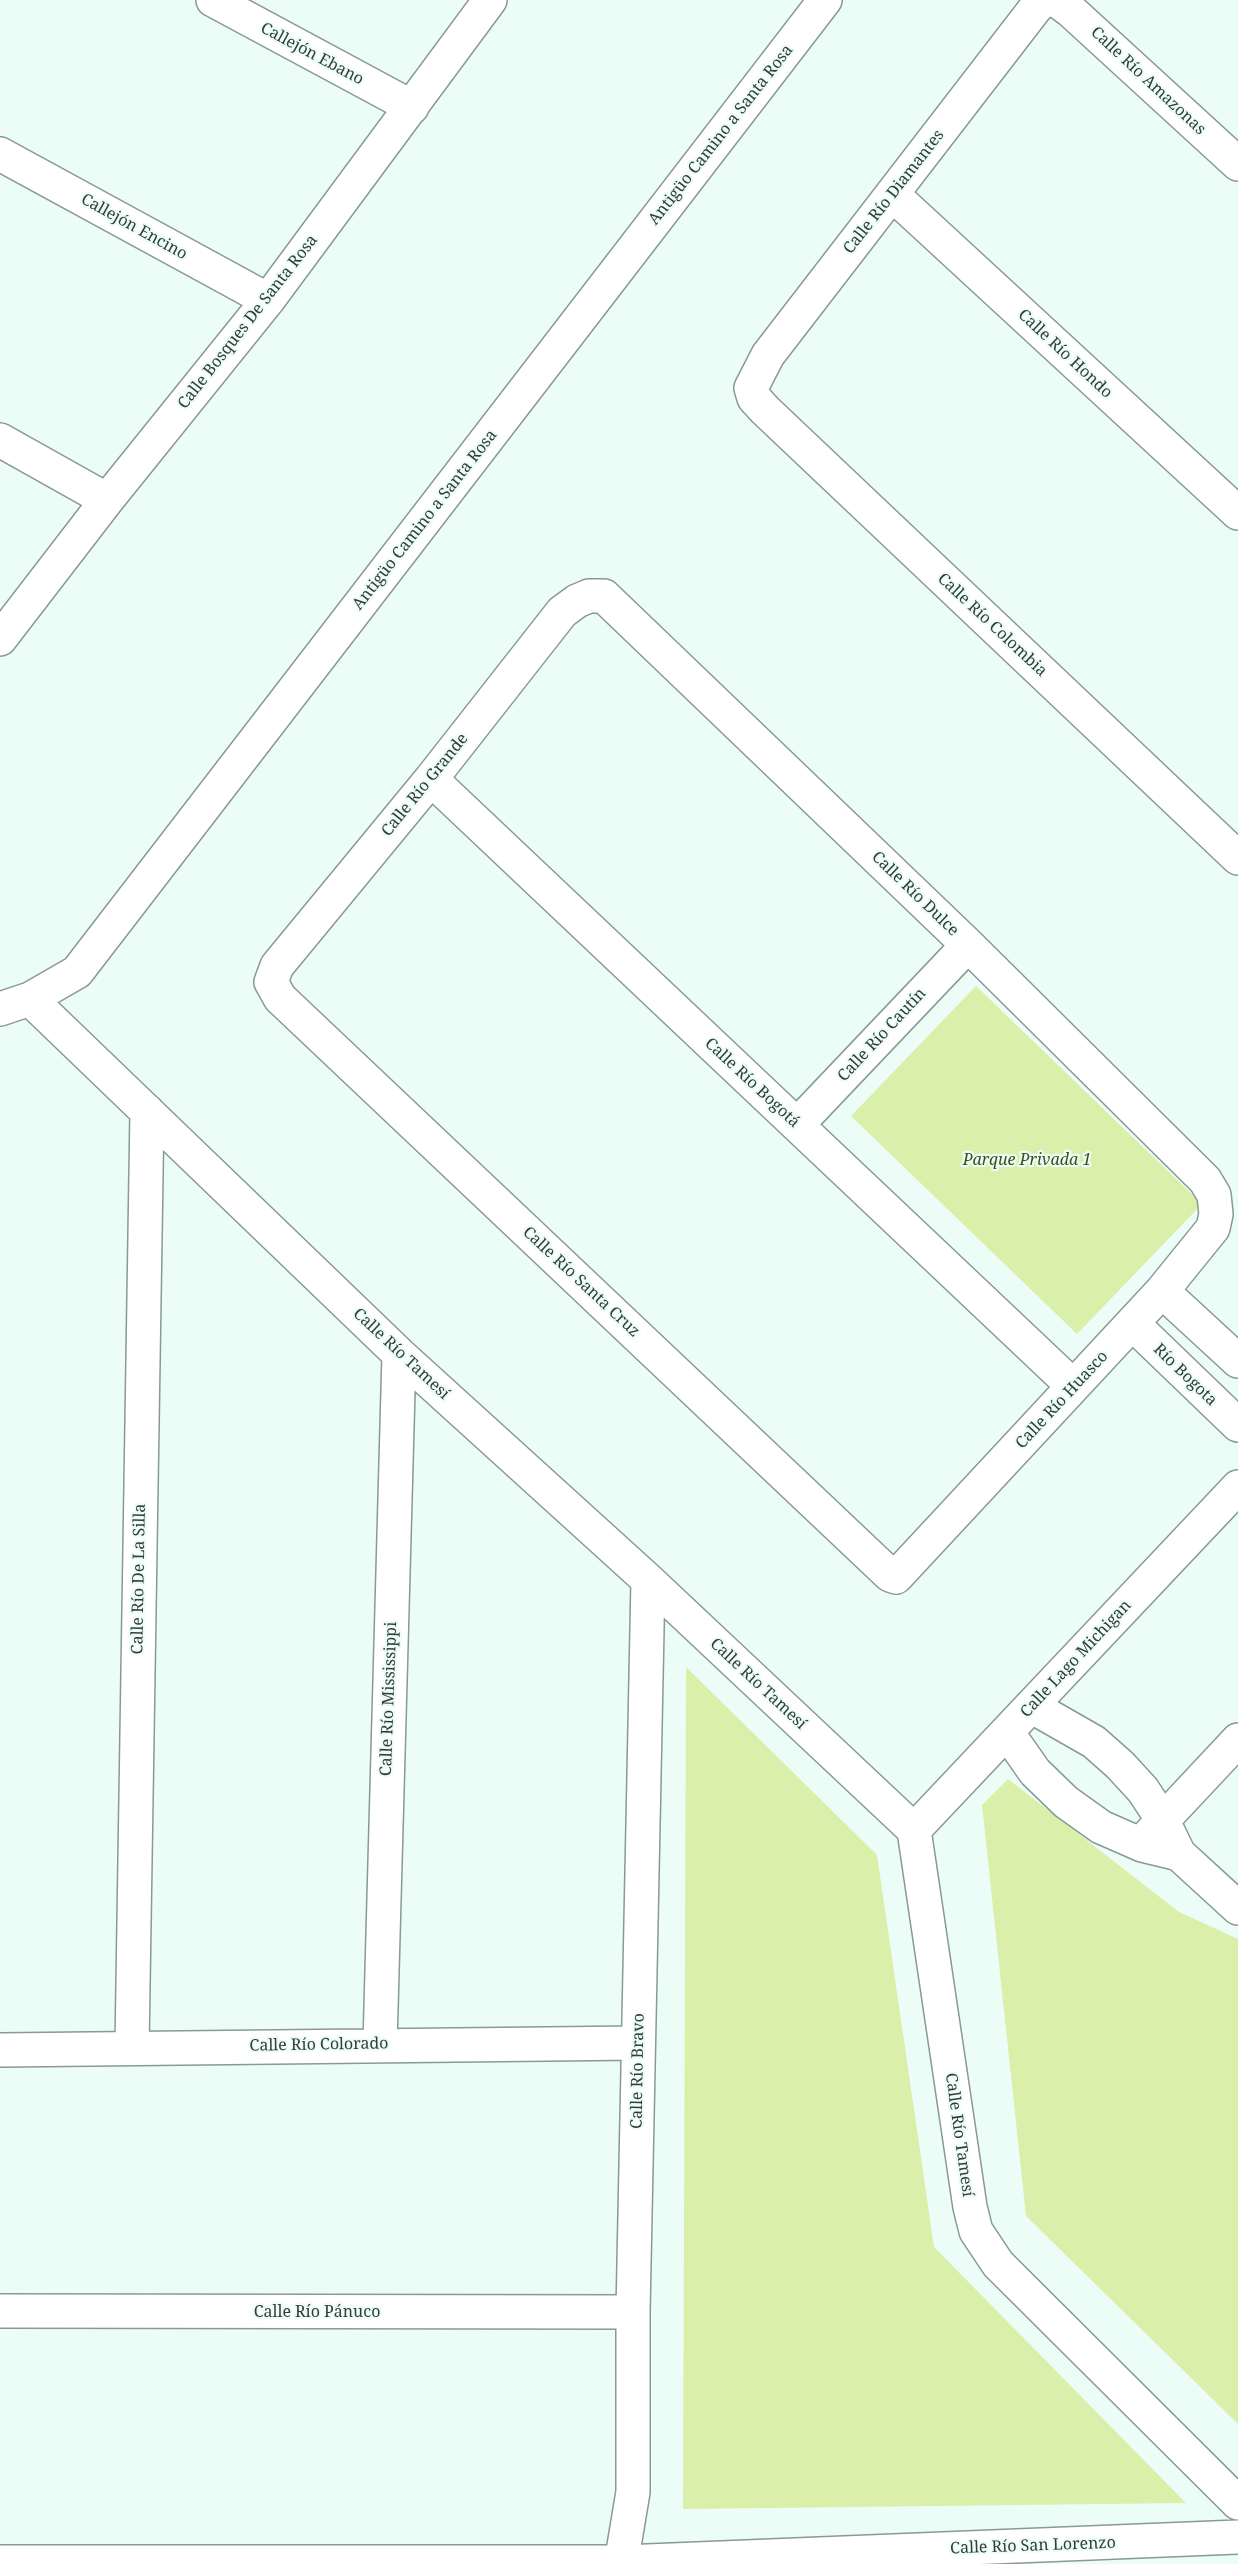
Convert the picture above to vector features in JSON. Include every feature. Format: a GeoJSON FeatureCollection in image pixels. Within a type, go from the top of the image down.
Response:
{"type":"FeatureCollection","features":[{"type":"Feature","properties":{"kind":"street","name":"Callejón Ebano"},"geometry":{"type":"LineString","coordinates":[[213,0],[412,107]]}},
{"type":"Feature","properties":{"kind":"street","name":"Calle Bosques De Santa Rosa"},"geometry":{"type":"LineString","coordinates":[[0,639],[107,500],[268,300],[490,0]]}},
{"type":"Feature","properties":{"kind":"street","name":"Antigüo Camino a Santa Rosa"},"geometry":{"type":"LineString","coordinates":[[0,1009],[30,999],[77,972],[825,0]]}},
{"type":"Feature","properties":{"kind":"street","name":"Calle Río Diamantes"},"geometry":{"type":"LineString","coordinates":[[751,388],[768,355],[1037,6],[1045,0]]}},
{"type":"Feature","properties":{"kind":"street","name":"Calle Río Amazonas"},"geometry":{"type":"LineString","coordinates":[[1056,0],[1080,19],[1238,164]]}},
{"type":"Feature","properties":{"kind":"street","name":"Callejón Encino"},"geometry":{"type":"LineString","coordinates":[[0,154],[268,300]]}},
{"type":"Feature","properties":{"kind":"street","name":"Calle Río Hondo"},"geometry":{"type":"LineString","coordinates":[[892,194],[1238,513]]}},
{"type":"Feature","properties":{"kind":"street","name":"Calle Río Colombia"},"geometry":{"type":"LineString","coordinates":[[751,388],[754,398],[765,410],[1238,858]]}},
{"type":"Feature","properties":{"kind":"street"},"geometry":{"type":"LineString","coordinates":[[0,440],[107,500]]}},
{"type":"Feature","properties":{"kind":"street","name":"Calle Río Grande"},"geometry":{"type":"LineString","coordinates":[[271,982],[277,966],[431,779],[562,612],[577,601],[589,596]]}},
{"type":"Feature","properties":{"kind":"street","name":"Calle Río Dulce"},"geometry":{"type":"LineString","coordinates":[[589,596],[604,596],[968,945],[1205,1180],[1214,1195],[1216,1214]]}},
{"type":"Feature","properties":{"kind":"street","name":"Calle Río Bogotá"},"geometry":{"type":"LineString","coordinates":[[431,779],[1073,1386]]}},
{"type":"Feature","properties":{"kind":"street","name":"Calle Río Cautín"},"geometry":{"type":"LineString","coordinates":[[797,1125],[968,945]]}},
{"type":"Feature","properties":{"kind":"street","name":"Calle Río Santa Cruz"},"geometry":{"type":"LineString","coordinates":[[271,982],[280,998],[890,1575],[896,1577]]}},
{"type":"Feature","properties":{"kind":"street","name":"Calle Río Tamesí"},"geometry":{"type":"LineString","coordinates":[[30,999],[399,1354],[648,1580],[914,1830],[970,2207],[976,2232],[998,2264],[1238,2504]]}},
{"type":"Feature","properties":{"kind":"street","name":"Calle Río De La Silla"},"geometry":{"type":"LineString","coordinates":[[132,2047],[147,1111]]}},
{"type":"Feature","properties":{"kind":"street","name":"Calle Río Huasco"},"geometry":{"type":"LineString","coordinates":[[896,1577],[1133,1324],[1213,1228],[1216,1214]]}},
{"type":"Feature","properties":{"kind":"street"},"geometry":{"type":"LineString","coordinates":[[1162,1291],[1238,1361]]}},
{"type":"Feature","properties":{"kind":"street","name":"Río Bogota"},"geometry":{"type":"LineString","coordinates":[[1133,1324],[1238,1425]]}},
{"type":"Feature","properties":{"kind":"street","name":"Calle Río Mississippi"},"geometry":{"type":"LineString","coordinates":[[380,2044],[399,1354]]}},
{"type":"Feature","properties":{"kind":"street","name":"Calle Lago Michigan"},"geometry":{"type":"LineString","coordinates":[[914,1830],[1238,1487]]}},
{"type":"Feature","properties":{"kind":"street","name":"Calle Río Bravo"},"geometry":{"type":"LineString","coordinates":[[622,2563],[633,2492],[633,2312],[648,1580]]}},
{"type":"Feature","properties":{"kind":"street"},"geometry":{"type":"LineString","coordinates":[[1031,1707],[1094,1742],[1120,1765],[1143,1790],[1162,1819],[1179,1854],[1238,1908]]}},
{"type":"Feature","properties":{"kind":"street"},"geometry":{"type":"LineString","coordinates":[[1006,1732],[1035,1772],[1066,1802],[1101,1827],[1142,1845],[1179,1854]]}},
{"type":"Feature","properties":{"kind":"street"},"geometry":{"type":"LineString","coordinates":[[1142,1845],[1162,1819],[1238,1740]]}},
{"type":"Feature","properties":{"kind":"street","name":"Calle Río Colorado"},"geometry":{"type":"LineString","coordinates":[[0,2050],[380,2044],[638,2043]]}},
{"type":"Feature","properties":{"kind":"street","name":"Calle Río Pánuco"},"geometry":{"type":"LineString","coordinates":[[0,2311],[633,2312]]}},
{"type":"Feature","properties":{"kind":"street","name":"Calle Río San Lorenzo"},"geometry":{"type":"LineString","coordinates":[[0,2562],[622,2563],[1238,2537]]}},
{"type":"Feature","properties":{"kind":"green space","name":"Parque Privada 1"},"geometry":{"type":"Polygon","coordinates":[[[976,986],[1202,1204],[1077,1334],[851,1116],[976,986]]]}},
{"type":"Feature","properties":{"kind":"green space"},"geometry":{"type":"Polygon","coordinates":[[[686,1667],[877,1855],[934,2247],[1186,2503],[683,2509],[686,1667]]]}},
{"type":"Feature","properties":{"kind":"green space"},"geometry":{"type":"Polygon","coordinates":[[[1008,1779],[1179,1912],[1238,1939],[1238,2424],[1026,2216],[982,1805],[1008,1779]]]}}]}
